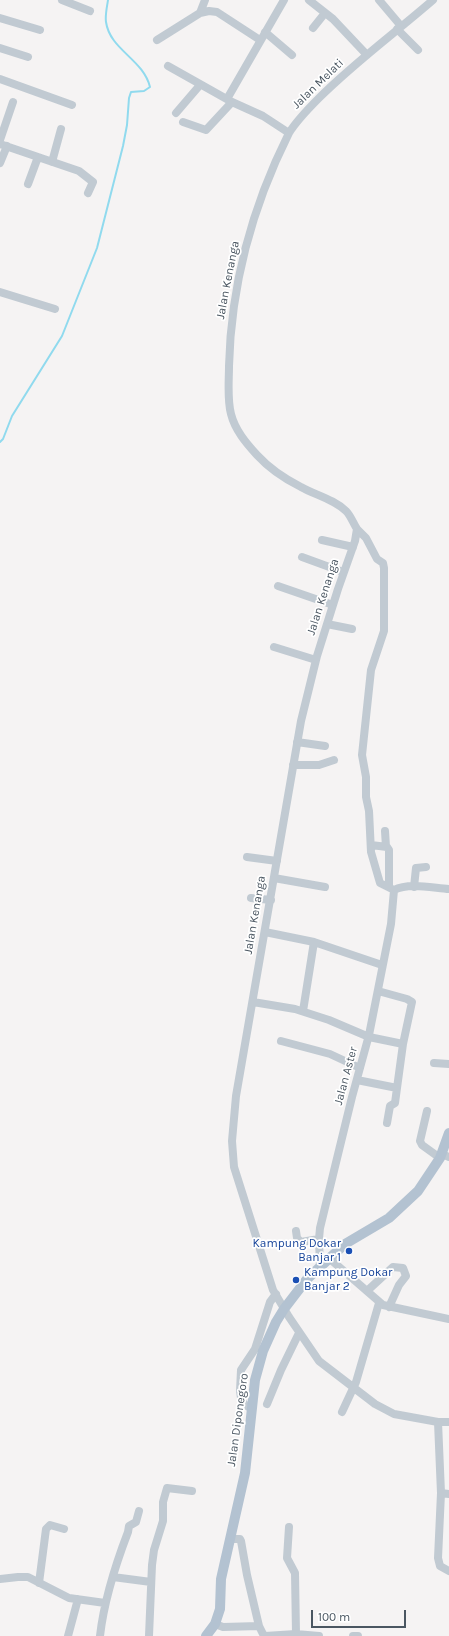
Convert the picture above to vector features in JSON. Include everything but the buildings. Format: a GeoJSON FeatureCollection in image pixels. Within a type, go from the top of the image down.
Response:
{"type":"FeatureCollection","features":[{"type":"Feature","properties":{"kind":"main road","name":"Jalan Diponegoro"},"geometry":{"type":"LineString","coordinates":[[206,1636],[215,1624],[220,1609],[221,1579],[235,1539],[245,1473],[255,1380],[263,1351],[284,1309],[307,1279],[345,1244],[389,1218],[418,1191],[444,1156],[449,1133]]}},
{"type":"Feature","properties":{"kind":"street"},"geometry":{"type":"LineString","coordinates":[[62,0],[90,11]]}},
{"type":"Feature","properties":{"kind":"street"},"geometry":{"type":"LineString","coordinates":[[200,14],[205,0]]}},
{"type":"Feature","properties":{"kind":"street"},"geometry":{"type":"LineString","coordinates":[[183,122],[206,130],[229,101],[260,40],[284,0]]}},
{"type":"Feature","properties":{"kind":"street"},"geometry":{"type":"LineString","coordinates":[[309,0],[325,13],[367,55]]}},
{"type":"Feature","properties":{"kind":"street"},"geometry":{"type":"LineString","coordinates":[[379,0],[399,28],[418,50]]}},
{"type":"Feature","properties":{"kind":"street","name":"Jalan Melati"},"geometry":{"type":"LineString","coordinates":[[289,132],[298,120],[326,91],[431,1]]}},
{"type":"Feature","properties":{"kind":"street"},"geometry":{"type":"LineString","coordinates":[[156,40],[200,14],[209,11],[217,12],[260,40]]}},
{"type":"Feature","properties":{"kind":"street"},"geometry":{"type":"LineString","coordinates":[[313,28],[325,13]]}},
{"type":"Feature","properties":{"kind":"street"},"geometry":{"type":"LineString","coordinates":[[0,18],[40,30]]}},
{"type":"Feature","properties":{"kind":"street"},"geometry":{"type":"LineString","coordinates":[[265,32],[292,55]]}},
{"type":"Feature","properties":{"kind":"street"},"geometry":{"type":"LineString","coordinates":[[0,48],[28,57]]}},
{"type":"Feature","properties":{"kind":"street"},"geometry":{"type":"LineString","coordinates":[[168,66],[229,101],[263,116],[289,132]]}},
{"type":"Feature","properties":{"kind":"street"},"geometry":{"type":"LineString","coordinates":[[0,80],[72,105]]}},
{"type":"Feature","properties":{"kind":"street"},"geometry":{"type":"LineString","coordinates":[[176,113],[200,85]]}},
{"type":"Feature","properties":{"kind":"street"},"geometry":{"type":"LineString","coordinates":[[0,140],[13,102]]}},
{"type":"Feature","properties":{"kind":"street"},"geometry":{"type":"LineString","coordinates":[[52,162],[61,129]]}},
{"type":"Feature","properties":{"kind":"street","name":"Jalan Kenanga"},"geometry":{"type":"LineString","coordinates":[[289,132],[263,192],[251,229],[235,292],[230,334],[230,411],[237,430],[250,448],[262,460],[300,487],[338,505],[348,514],[357,529],[353,547],[316,660],[301,721],[236,1096],[232,1134],[232,1154],[234,1167],[274,1292],[299,1333],[319,1361],[353,1388],[389,1413],[438,1422],[449,1422]]}},
{"type":"Feature","properties":{"kind":"street"},"geometry":{"type":"LineString","coordinates":[[0,163],[3,145],[79,172],[91,180],[93,184],[88,193]]}},
{"type":"Feature","properties":{"kind":"street"},"geometry":{"type":"LineString","coordinates":[[28,184],[38,157]]}},
{"type":"Feature","properties":{"kind":"street"},"geometry":{"type":"LineString","coordinates":[[0,292],[55,309]]}},
{"type":"Feature","properties":{"kind":"street"},"geometry":{"type":"LineString","coordinates":[[357,529],[366,538],[377,558],[383,563],[384,568],[384,630],[372,670],[362,756],[366,777],[366,796],[369,811],[372,861],[378,880],[382,885],[391,889],[414,887],[449,890]]}},
{"type":"Feature","properties":{"kind":"street"},"geometry":{"type":"LineString","coordinates":[[322,540],[353,547]]}},
{"type":"Feature","properties":{"kind":"street"},"geometry":{"type":"LineString","coordinates":[[302,557],[344,572]]}},
{"type":"Feature","properties":{"kind":"street"},"geometry":{"type":"LineString","coordinates":[[278,586],[333,606]]}},
{"type":"Feature","properties":{"kind":"street"},"geometry":{"type":"LineString","coordinates":[[327,624],[352,629]]}},
{"type":"Feature","properties":{"kind":"street"},"geometry":{"type":"LineString","coordinates":[[274,647],[316,660]]}},
{"type":"Feature","properties":{"kind":"street"},"geometry":{"type":"LineString","coordinates":[[297,742],[325,746]]}},
{"type":"Feature","properties":{"kind":"street"},"geometry":{"type":"LineString","coordinates":[[293,765],[319,766],[334,760]]}},
{"type":"Feature","properties":{"kind":"street","name":"Jalan Aster"},"geometry":{"type":"LineString","coordinates":[[320,1267],[320,1228],[356,1080],[369,1037],[391,924],[389,850],[386,847],[386,831]]}},
{"type":"Feature","properties":{"kind":"street"},"geometry":{"type":"LineString","coordinates":[[371,845],[386,847]]}},
{"type":"Feature","properties":{"kind":"street"},"geometry":{"type":"LineString","coordinates":[[247,857],[277,861]]}},
{"type":"Feature","properties":{"kind":"street"},"geometry":{"type":"LineString","coordinates":[[414,887],[416,868],[426,867]]}},
{"type":"Feature","properties":{"kind":"street"},"geometry":{"type":"LineString","coordinates":[[274,878],[325,887]]}},
{"type":"Feature","properties":{"kind":"street"},"geometry":{"type":"LineString","coordinates":[[251,898],[271,900]]}},
{"type":"Feature","properties":{"kind":"street"},"geometry":{"type":"LineString","coordinates":[[265,932],[314,942],[382,965]]}},
{"type":"Feature","properties":{"kind":"street"},"geometry":{"type":"LineString","coordinates":[[303,1011],[314,942]]}},
{"type":"Feature","properties":{"kind":"street"},"geometry":{"type":"LineString","coordinates":[[378,991],[407,999],[412,1002],[403,1044],[395,1103],[390,1106],[387,1123]]}},
{"type":"Feature","properties":{"kind":"street"},"geometry":{"type":"LineString","coordinates":[[253,1002],[303,1011],[369,1037],[403,1044]]}},
{"type":"Feature","properties":{"kind":"street"},"geometry":{"type":"LineString","coordinates":[[281,1041],[330,1054],[360,1068]]}},
{"type":"Feature","properties":{"kind":"street"},"geometry":{"type":"LineString","coordinates":[[434,1063],[449,1064]]}},
{"type":"Feature","properties":{"kind":"street"},"geometry":{"type":"LineString","coordinates":[[356,1080],[397,1088]]}},
{"type":"Feature","properties":{"kind":"street"},"geometry":{"type":"LineString","coordinates":[[427,1111],[420,1141],[422,1145],[444,1156]]}},
{"type":"Feature","properties":{"kind":"street"},"geometry":{"type":"LineString","coordinates":[[296,1231],[297,1238],[301,1242],[319,1239]]}},
{"type":"Feature","properties":{"kind":"street"},"geometry":{"type":"LineString","coordinates":[[330,1259],[379,1303],[389,1307],[449,1319]]}},
{"type":"Feature","properties":{"kind":"street"},"geometry":{"type":"LineString","coordinates":[[367,1291],[393,1267],[403,1268],[406,1276],[399,1285],[389,1307]]}},
{"type":"Feature","properties":{"kind":"street"},"geometry":{"type":"LineString","coordinates":[[252,1403],[244,1404],[241,1398],[239,1384],[240,1370],[255,1349],[274,1292]]}},
{"type":"Feature","properties":{"kind":"street"},"geometry":{"type":"LineString","coordinates":[[342,1412],[353,1388],[379,1303]]}},
{"type":"Feature","properties":{"kind":"street"},"geometry":{"type":"LineString","coordinates":[[267,1404],[281,1370],[299,1333]]}},
{"type":"Feature","properties":{"kind":"street"},"geometry":{"type":"LineString","coordinates":[[438,1422],[445,1494],[438,1558],[440,1566],[449,1570]]}},
{"type":"Feature","properties":{"kind":"street"},"geometry":{"type":"LineString","coordinates":[[149,1636],[154,1550],[163,1521],[163,1502],[165,1490],[167,1488],[192,1492]]}},
{"type":"Feature","properties":{"kind":"street"},"geometry":{"type":"LineString","coordinates":[[100,1636],[105,1602],[129,1526],[136,1522],[139,1511]]}},
{"type":"Feature","properties":{"kind":"street"},"geometry":{"type":"LineString","coordinates":[[39,1583],[46,1529],[50,1525],[64,1529]]}},
{"type":"Feature","properties":{"kind":"street"},"geometry":{"type":"LineString","coordinates":[[289,1527],[287,1560],[294,1569],[295,1573],[296,1634]]}},
{"type":"Feature","properties":{"kind":"street"},"geometry":{"type":"LineString","coordinates":[[235,1539],[257,1626],[265,1636],[296,1634],[319,1636]]}},
{"type":"Feature","properties":{"kind":"street"},"geometry":{"type":"LineString","coordinates":[[0,1580],[23,1577],[39,1583],[62,1595],[78,1599],[105,1602]]}},
{"type":"Feature","properties":{"kind":"street"},"geometry":{"type":"LineString","coordinates":[[113,1577],[151,1582]]}},
{"type":"Feature","properties":{"kind":"street"},"geometry":{"type":"LineString","coordinates":[[68,1636],[78,1599]]}},
{"type":"Feature","properties":{"kind":"street"},"geometry":{"type":"LineString","coordinates":[[215,1624],[222,1627],[257,1626]]}},
{"type":"Feature","properties":{"kind":"street"},"geometry":{"type":"LineString","coordinates":[[353,1636],[358,1636]]}},
{"type":"Feature","properties":{"kind":"waterway"},"geometry":{"type":"LineString","coordinates":[[0,442],[3,439],[12,416],[62,336],[97,248],[123,146],[131,92],[144,91],[150,87],[141,69],[120,47],[109,32],[106,22],[108,0]]}},
{"type":"Feature","properties":{"kind":"place","name":"Kampung Dokar Banjar 1"},"geometry":{"type":"Point","coordinates":[349,1251]}},
{"type":"Feature","properties":{"kind":"place","name":"Kampung Dokar Banjar 2"},"geometry":{"type":"Point","coordinates":[296,1280]}}]}
